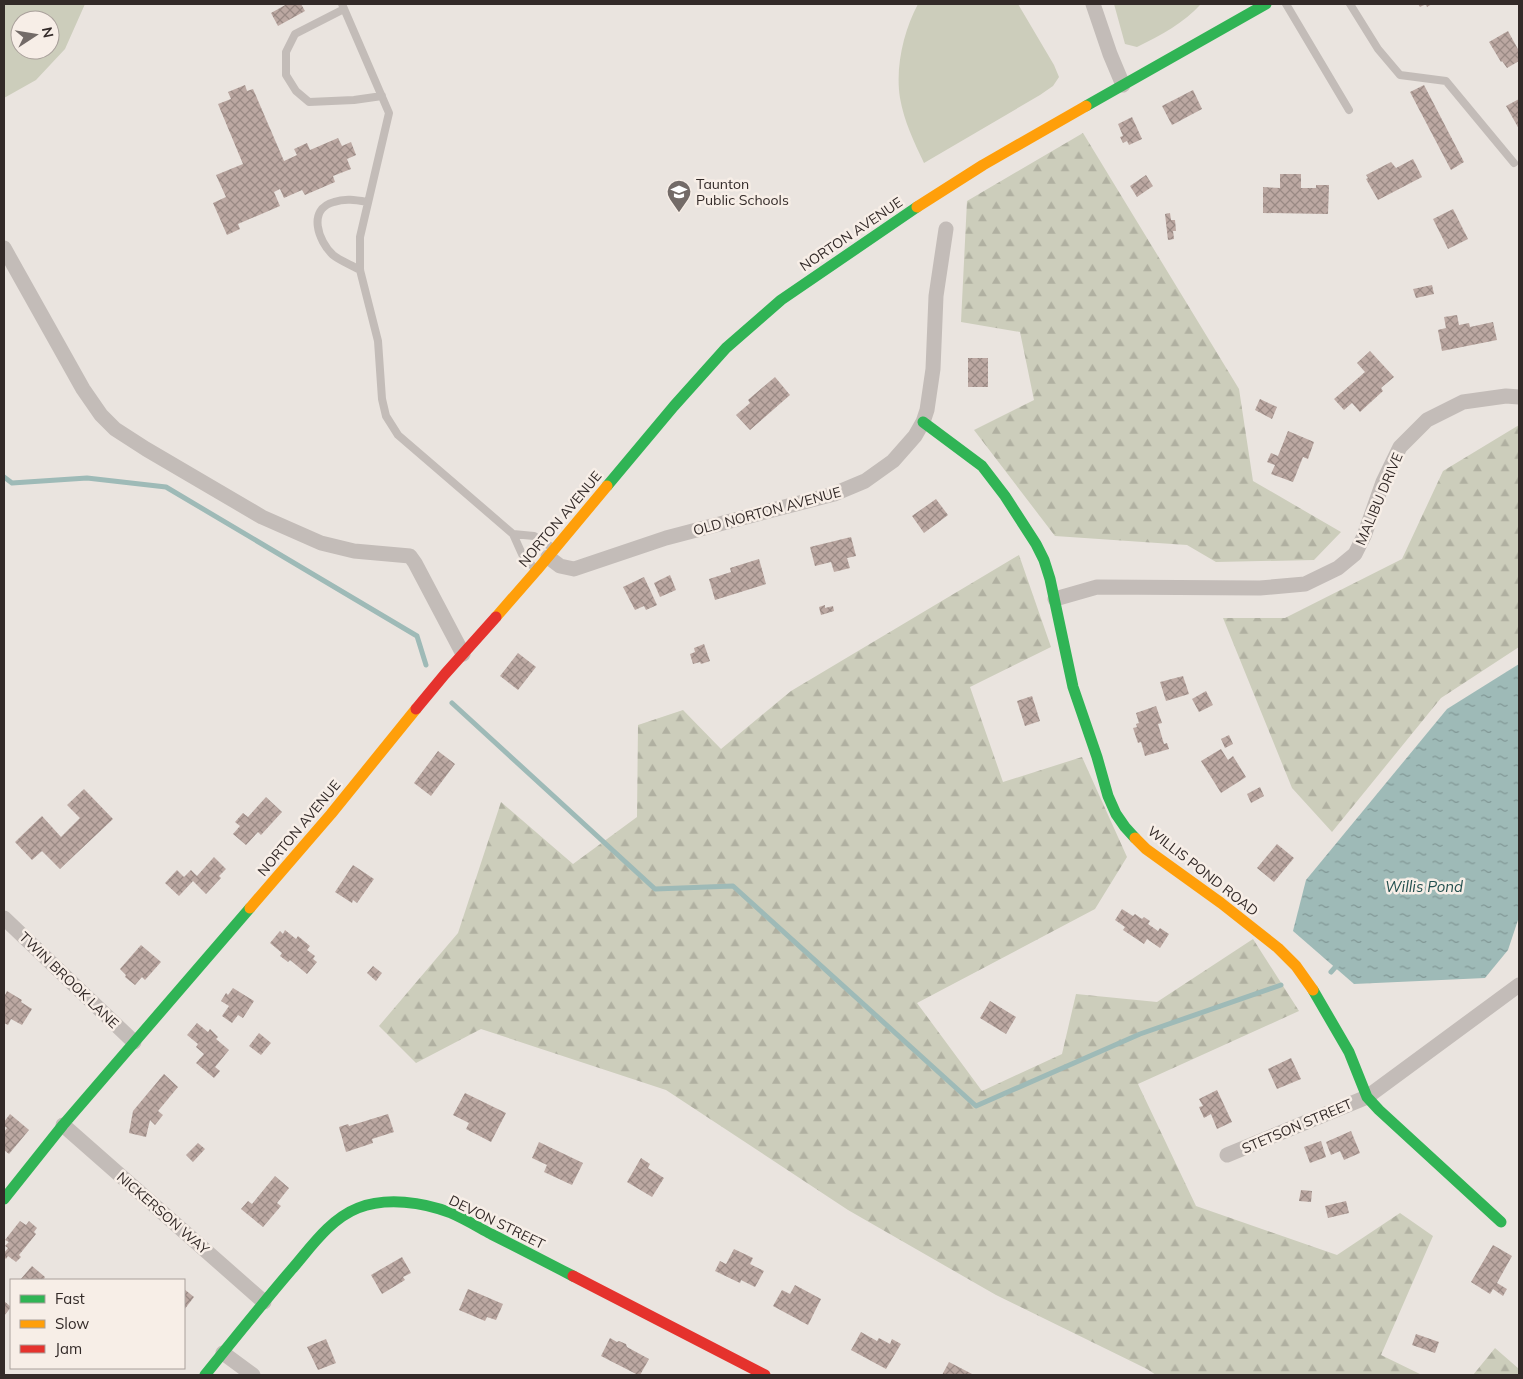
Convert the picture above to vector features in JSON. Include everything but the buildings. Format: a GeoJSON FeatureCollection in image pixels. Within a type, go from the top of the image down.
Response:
{"type":"FeatureCollection","features":[{"type":"Feature","properties":{"kind":"street"},"geometry":{"type":"LineString","coordinates":[[1094,4],[1110,54],[1123,85]]}},
{"type":"Feature","properties":{"kind":"street","name":"NORTON AVENUE"},"geometry":{"type":"LineString","coordinates":[[4,1199],[63,1125],[331,814],[463,654],[537,570],[674,406],[734,342],[781,300],[914,209],[983,165],[1266,4]]}},
{"type":"Feature","properties":{"kind":"street","name":"OLD NORTON AVENUE"},"geometry":{"type":"LineString","coordinates":[[551,553],[560,566],[574,569],[666,538],[834,494],[865,481],[893,461],[915,436],[923,422],[930,398],[936,296],[946,229]]}},
{"type":"Feature","properties":{"kind":"street"},"geometry":{"type":"LineString","coordinates":[[4,248],[82,389],[100,415],[115,428],[146,449],[262,517],[321,543],[354,551],[410,556],[416,563],[463,654]]}},
{"type":"Feature","properties":{"kind":"street","name":"MALIBU DRIVE"},"geometry":{"type":"LineString","coordinates":[[1055,599],[1097,587],[1260,588],[1305,584],[1338,568],[1355,554],[1364,536],[1383,482],[1400,447],[1427,420],[1463,402],[1506,396],[1519,397]]}},
{"type":"Feature","properties":{"kind":"street","name":"WILLIS POND ROAD"},"geometry":{"type":"LineString","coordinates":[[923,422],[982,466],[1006,496],[1044,560],[1055,599],[1073,687],[1108,796],[1116,814],[1125,827],[1146,849],[1221,903],[1278,948],[1296,966],[1310,984],[1348,1052],[1367,1097],[1501,1222]]}},
{"type":"Feature","properties":{"kind":"street","name":"TWIN BROOK LANE"},"geometry":{"type":"LineString","coordinates":[[4,918],[134,1042]]}},
{"type":"Feature","properties":{"kind":"street","name":"STETSON STREET"},"geometry":{"type":"LineString","coordinates":[[1227,1155],[1367,1097],[1519,985]]}},
{"type":"Feature","properties":{"kind":"street","name":"NICKERSON WAY"},"geometry":{"type":"LineString","coordinates":[[63,1125],[264,1302]]}},
{"type":"Feature","properties":{"kind":"street","name":"DEVON STREET"},"geometry":{"type":"LineString","coordinates":[[206,1375],[264,1302],[326,1230],[345,1214],[368,1203],[381,1201],[408,1202],[450,1213],[765,1375]]}},
{"type":"Feature","properties":{"kind":"street"},"geometry":{"type":"LineString","coordinates":[[223,1353],[253,1375]]}},
{"type":"Feature","properties":{"kind":"lane"},"geometry":{"type":"LineString","coordinates":[[1286,4],[1349,110]]}},
{"type":"Feature","properties":{"kind":"lane"},"geometry":{"type":"LineString","coordinates":[[1350,4],[1378,49],[1400,75],[1446,81],[1514,163]]}},
{"type":"Feature","properties":{"kind":"lane"},"geometry":{"type":"LineString","coordinates":[[382,96],[354,100],[309,102],[296,91],[286,75],[286,52],[295,34],[343,6],[389,112],[360,237],[360,270],[378,341],[382,399],[386,416],[398,435],[513,534],[522,554],[537,570]]}},
{"type":"Feature","properties":{"kind":"lane"},"geometry":{"type":"LineString","coordinates":[[360,270],[334,255],[321,240],[316,224],[320,211],[332,202],[351,199],[368,202]]}},
{"type":"Feature","properties":{"kind":"lane"},"geometry":{"type":"LineString","coordinates":[[513,534],[534,536],[551,553]]}},
{"type":"Feature","properties":{"kind":"green space"},"geometry":{"type":"Polygon","coordinates":[[[4,4],[85,4],[65,49],[60,54],[60,10],[10,10],[10,60],[55,60],[36,80],[4,98],[4,4]]]}},
{"type":"Feature","properties":{"kind":"green space"},"geometry":{"type":"Polygon","coordinates":[[[918,4],[1018,4],[1054,65],[1059,77],[1053,86],[1040,95],[924,163],[907,123],[900,98],[899,86],[902,49],[918,4]]]}},
{"type":"Feature","properties":{"kind":"green space"},"geometry":{"type":"Polygon","coordinates":[[[1114,4],[1201,4],[1180,23],[1137,47],[1125,44],[1114,4]]]}},
{"type":"Feature","properties":{"kind":"green space"},"geometry":{"type":"Polygon","coordinates":[[[1083,133],[1239,389],[1253,481],[1341,532],[1314,560],[1216,562],[1187,545],[1055,536],[974,430],[1034,400],[1020,332],[961,322],[967,201],[1083,133]]]}},
{"type":"Feature","properties":{"kind":"green space"},"geometry":{"type":"Polygon","coordinates":[[[1519,425],[1519,647],[1441,698],[1332,832],[1292,788],[1223,618],[1285,618],[1402,559],[1443,471],[1519,425]]]}},
{"type":"Feature","properties":{"kind":"green space"},"geometry":{"type":"Polygon","coordinates":[[[1019,555],[1051,647],[970,687],[1003,782],[1082,757],[1127,857],[1095,909],[917,1003],[982,1091],[1062,1054],[1076,994],[1157,1002],[1253,939],[1299,1011],[1138,1084],[1196,1206],[1337,1255],[1400,1213],[1433,1236],[1381,1355],[1422,1375],[1156,1375],[996,1295],[848,1210],[666,1090],[481,1029],[416,1063],[379,1026],[458,933],[501,802],[573,864],[637,817],[638,725],[683,710],[721,749],[791,691],[1019,555]]]}},
{"type":"Feature","properties":{"kind":"green space"},"geometry":{"type":"Polygon","coordinates":[[[1495,1348],[1519,1369],[1519,1375],[1473,1375],[1495,1348]]]}},
{"type":"Feature","properties":{"kind":"water","name":"Willis Pond"},"geometry":{"type":"Polygon","coordinates":[[[1519,664],[1519,917],[1508,950],[1485,978],[1354,984],[1293,931],[1306,880],[1447,709],[1519,664]]]}},
{"type":"Feature","properties":{"kind":"waterway"},"geometry":{"type":"LineString","coordinates":[[4,477],[12,483],[87,478],[166,487],[417,636],[426,665]]}},
{"type":"Feature","properties":{"kind":"waterway"},"geometry":{"type":"LineString","coordinates":[[452,703],[655,889],[733,886],[976,1106],[1140,1034],[1281,985]]}},
{"type":"Feature","properties":{"kind":"waterway"},"geometry":{"type":"LineString","coordinates":[[1331,972],[1339,963]]}},
{"type":"Feature","properties":{"kind":"traffic: fast"},"geometry":{"type":"LineString","coordinates":[[1086,106],[1266,4]]}},
{"type":"Feature","properties":{"kind":"traffic: fast"},"geometry":{"type":"LineString","coordinates":[[607,486],[674,406],[726,348],[781,300],[917,207]]}},
{"type":"Feature","properties":{"kind":"traffic: fast"},"geometry":{"type":"LineString","coordinates":[[923,422],[982,466],[1005,496],[1036,544],[1050,579],[1073,687],[1108,796],[1116,814],[1135,838]]}},
{"type":"Feature","properties":{"kind":"traffic: fast"},"geometry":{"type":"LineString","coordinates":[[4,1199],[63,1125],[250,908]]}},
{"type":"Feature","properties":{"kind":"traffic: fast"},"geometry":{"type":"LineString","coordinates":[[1313,990],[1349,1052],[1367,1097],[1501,1222]]}},
{"type":"Feature","properties":{"kind":"traffic: fast"},"geometry":{"type":"LineString","coordinates":[[205,1375],[322,1234],[348,1213],[369,1205],[404,1202],[440,1209],[573,1276]]}},
{"type":"Feature","properties":{"kind":"traffic: slow"},"geometry":{"type":"LineString","coordinates":[[917,207],[983,165],[1086,106]]}},
{"type":"Feature","properties":{"kind":"traffic: slow"},"geometry":{"type":"LineString","coordinates":[[496,617],[607,486]]}},
{"type":"Feature","properties":{"kind":"traffic: slow"},"geometry":{"type":"LineString","coordinates":[[250,908],[331,814],[416,709]]}},
{"type":"Feature","properties":{"kind":"traffic: slow"},"geometry":{"type":"LineString","coordinates":[[1135,838],[1146,849],[1221,903],[1278,948],[1296,966],[1313,990]]}},
{"type":"Feature","properties":{"kind":"traffic: jam"},"geometry":{"type":"LineString","coordinates":[[416,709],[496,617]]}},
{"type":"Feature","properties":{"kind":"traffic: jam"},"geometry":{"type":"LineString","coordinates":[[573,1276],[765,1375]]}},
{"type":"Feature","properties":{"kind":"place","name":"Taunton Public Schools"},"geometry":{"type":"Point","coordinates":[679,213]}}]}
